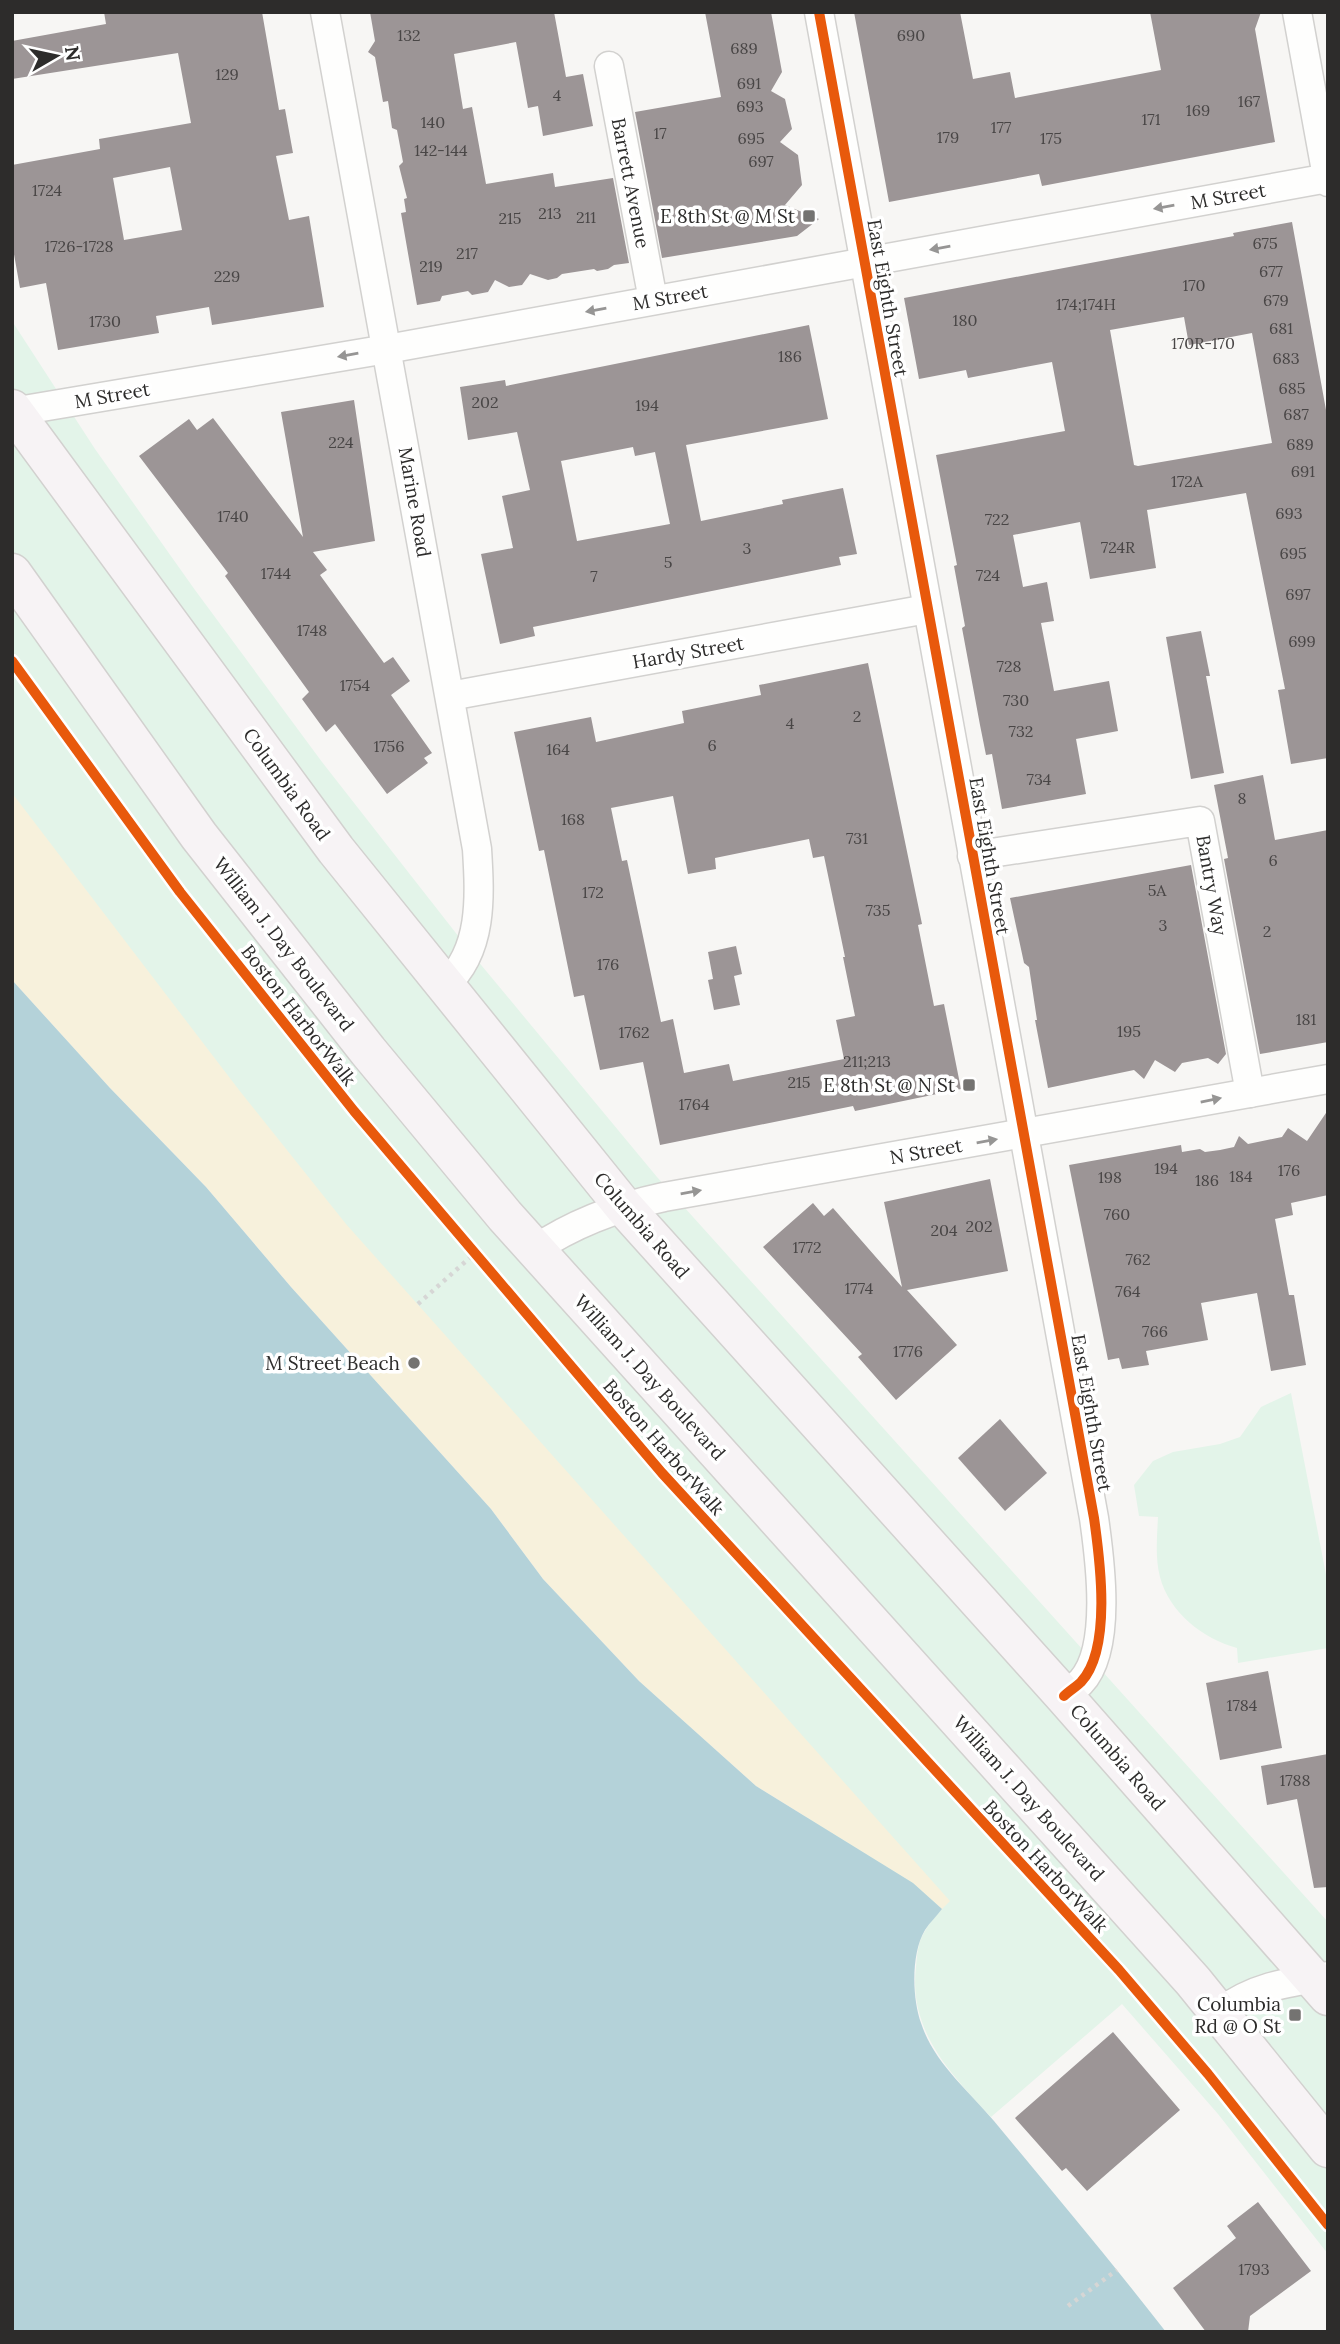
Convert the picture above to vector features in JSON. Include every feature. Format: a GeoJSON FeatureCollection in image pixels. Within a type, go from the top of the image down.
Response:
{"type":"FeatureCollection","features":[{"type":"Feature","properties":{"kind":"main road","name":"Columbia Road"},"geometry":{"type":"LineString","coordinates":[[13,411],[336,850],[624,1207],[1323,1983]]}},
{"type":"Feature","properties":{"kind":"main road","name":"William J. Day Boulevard"},"geometry":{"type":"LineString","coordinates":[[12,573],[200,835],[285,946],[368,1051],[534,1250],[1219,2013],[1328,2148]]}},
{"type":"Feature","properties":{"kind":"street","name":"Marine Road"},"geometry":{"type":"LineString","coordinates":[[325,12],[472,819],[478,910],[470,952],[461,968],[445,985]]}},
{"type":"Feature","properties":{"kind":"street","name":"East Eighth Street"},"geometry":{"type":"LineString","coordinates":[[819,12],[1094,1518],[1101,1575],[1099,1632],[1095,1654],[1081,1682],[1064,1696]]}},
{"type":"Feature","properties":{"kind":"street"},"geometry":{"type":"LineString","coordinates":[[1297,12],[1327,179]]}},
{"type":"Feature","properties":{"kind":"street","name":"Barrett Avenue"},"geometry":{"type":"LineString","coordinates":[[609,66],[653,300]]}},
{"type":"Feature","properties":{"kind":"street","name":"M Street"},"geometry":{"type":"LineString","coordinates":[[13,411],[387,349],[1327,179]]}},
{"type":"Feature","properties":{"kind":"street","name":"Hardy Street"},"geometry":{"type":"LineString","coordinates":[[450,696],[926,609]]}},
{"type":"Feature","properties":{"kind":"street","name":"Bantry Way"},"geometry":{"type":"LineString","coordinates":[[972,856],[1200,821],[1250,1093]]}},
{"type":"Feature","properties":{"kind":"street","name":"N Street"},"geometry":{"type":"LineString","coordinates":[[534,1250],[579,1223],[624,1207],[664,1197],[1328,1079]]}},
{"type":"Feature","properties":{"kind":"street"},"geometry":{"type":"LineString","coordinates":[[1219,2013],[1259,1989],[1323,1983]]}},
{"type":"Feature","properties":{"kind":"path"},"geometry":{"type":"LineString","coordinates":[[466,1244],[483,1264]]}},
{"type":"Feature","properties":{"kind":"path"},"geometry":{"type":"LineString","coordinates":[[418,1304],[474,1254]]}},
{"type":"Feature","properties":{"kind":"path"},"geometry":{"type":"LineString","coordinates":[[1068,2306],[1117,2270]]}},
{"type":"Feature","properties":{"kind":"green space"},"geometry":{"type":"Polygon","coordinates":[[[12,321],[95,449],[195,590],[322,762],[477,960],[657,1177],[1328,1922],[1328,2254],[1218,2114],[1122,2004],[991,2117],[948,2068],[926,2031],[919,2011],[915,1990],[918,1948],[927,1928],[942,1909],[890,1870],[809,1820],[12,980],[12,321]]]}},
{"type":"Feature","properties":{"kind":"green space"},"geometry":{"type":"Polygon","coordinates":[[[1291,1393],[1328,1585],[1328,1648],[1238,1663],[1237,1648],[1200,1631],[1171,1602],[1158,1570],[1158,1517],[1139,1516],[1134,1485],[1153,1461],[1173,1452],[1220,1444],[1240,1437],[1261,1407],[1291,1393]]]}},
{"type":"Feature","properties":{"kind":"sand","name":"M Street Beach"},"geometry":{"type":"Polygon","coordinates":[[[12,793],[239,1090],[346,1224],[950,1901],[942,1909],[913,1883],[756,1786],[639,1681],[543,1579],[491,1509],[291,1287],[206,1187],[110,1088],[12,980],[12,793]]]}},
{"type":"Feature","properties":{"kind":"water"},"geometry":{"type":"Polygon","coordinates":[[[12,980],[110,1088],[206,1187],[291,1287],[491,1509],[543,1579],[639,1681],[756,1786],[913,1883],[942,1909],[920,1940],[914,1976],[918,2013],[934,2051],[1166,2332],[12,2332],[12,980]]]}},
{"type":"Feature","properties":{"kind":"building"},"geometry":{"type":"Polygon","coordinates":[[[104,12],[262,12],[279,110],[285,109],[293,153],[276,156],[289,220],[309,216],[324,307],[212,325],[209,307],[156,316],[159,333],[58,350],[46,283],[20,288],[12,243],[12,165],[100,149],[99,139],[191,123],[178,53],[12,79],[12,41],[106,24],[104,12]],[[170,167],[113,178],[124,240],[182,230],[170,167]]]}},
{"type":"Feature","properties":{"kind":"building"},"geometry":{"type":"Polygon","coordinates":[[[370,12],[554,12],[566,77],[583,74],[593,126],[543,136],[538,106],[528,108],[516,42],[454,54],[463,109],[472,107],[486,184],[553,173],[555,187],[613,178],[629,263],[597,271],[594,269],[562,274],[548,280],[530,274],[522,285],[509,287],[495,280],[488,292],[472,295],[468,291],[442,296],[440,301],[417,305],[401,213],[406,212],[404,199],[407,198],[399,166],[403,162],[397,130],[392,128],[388,101],[383,102],[375,57],[368,52],[375,41],[370,12]]]}},
{"type":"Feature","properties":{"kind":"building"},"geometry":{"type":"Polygon","coordinates":[[[705,12],[771,12],[782,72],[771,91],[785,99],[792,129],[780,142],[798,155],[802,185],[785,205],[819,219],[797,236],[662,258],[635,112],[721,97],[705,12]]]}},
{"type":"Feature","properties":{"kind":"building"},"geometry":{"type":"Polygon","coordinates":[[[854,12],[960,12],[973,79],[1010,72],[1015,98],[1161,70],[1150,12],[1261,12],[1255,29],[1275,142],[1042,186],[1039,174],[889,202],[854,12]]]}},
{"type":"Feature","properties":{"kind":"building"},"geometry":{"type":"Polygon","coordinates":[[[1292,222],[1328,421],[1328,758],[1291,764],[1278,690],[1285,689],[1246,493],[1147,510],[1156,568],[1090,579],[1080,522],[1013,535],[1023,587],[1047,582],[1054,621],[1041,623],[1054,691],[1109,681],[1118,731],[1076,739],[1086,794],[1002,809],[992,754],[986,755],[980,725],[962,628],[965,626],[954,566],[957,565],[936,455],[1065,431],[1052,362],[968,378],[966,370],[919,379],[904,298],[1234,236],[1233,233],[1292,222]],[[1184,317],[1110,330],[1134,465],[1272,443],[1252,333],[1189,345],[1184,317]]]}},
{"type":"Feature","properties":{"kind":"building"},"geometry":{"type":"Polygon","coordinates":[[[809,325],[828,419],[686,445],[701,521],[783,504],[782,500],[843,488],[857,554],[839,557],[841,565],[533,627],[535,636],[500,644],[481,554],[513,548],[502,496],[530,490],[517,432],[468,440],[460,387],[505,380],[506,386],[809,325]],[[633,447],[561,461],[577,541],[670,524],[655,452],[635,456],[633,447]]]}},
{"type":"Feature","properties":{"kind":"building"},"geometry":{"type":"Polygon","coordinates":[[[354,400],[375,541],[313,552],[327,570],[320,575],[384,663],[393,657],[410,681],[391,695],[432,753],[424,758],[428,763],[387,794],[335,724],[326,732],[302,699],[309,692],[225,576],[228,573],[139,456],[189,419],[197,430],[213,418],[303,537],[281,412],[354,400]]]}},
{"type":"Feature","properties":{"kind":"building"},"geometry":{"type":"Polygon","coordinates":[[[1201,631],[1210,676],[1206,676],[1224,773],[1191,779],[1166,637],[1201,631]]]}},
{"type":"Feature","properties":{"kind":"building"},"geometry":{"type":"Polygon","coordinates":[[[868,663],[922,924],[918,925],[934,1006],[944,1004],[961,1089],[855,1111],[853,1106],[660,1145],[643,1062],[600,1070],[584,995],[574,997],[544,850],[539,851],[514,732],[591,717],[596,742],[684,723],[682,711],[761,695],[759,685],[868,663]],[[673,796],[611,808],[622,861],[627,860],[661,1022],[673,1019],[684,1073],[729,1064],[733,1081],[844,1059],[836,1020],[855,1016],[824,856],[813,858],[809,839],[715,858],[716,869],[688,874],[673,796]]]}},
{"type":"Feature","properties":{"kind":"building"},"geometry":{"type":"Polygon","coordinates":[[[1263,775],[1275,840],[1328,830],[1328,1042],[1260,1054],[1224,859],[1228,858],[1214,785],[1263,775]]]}},
{"type":"Feature","properties":{"kind":"building"},"geometry":{"type":"Polygon","coordinates":[[[1191,865],[1226,1054],[1218,1064],[1208,1058],[1182,1063],[1175,1072],[1155,1060],[1144,1079],[1134,1070],[1048,1088],[1035,1020],[1029,967],[1024,963],[1010,898],[1191,865]]]}},
{"type":"Feature","properties":{"kind":"building"},"geometry":{"type":"Polygon","coordinates":[[[736,946],[742,974],[734,976],[740,1005],[714,1010],[708,980],[713,979],[708,952],[736,946]]]}},
{"type":"Feature","properties":{"kind":"building"},"geometry":{"type":"Polygon","coordinates":[[[1328,1110],[1328,1195],[1291,1203],[1293,1215],[1275,1219],[1289,1295],[1294,1295],[1306,1365],[1271,1371],[1257,1293],[1201,1303],[1208,1340],[1146,1351],[1149,1365],[1122,1369],[1119,1358],[1108,1360],[1069,1165],[1181,1145],[1182,1152],[1220,1150],[1234,1147],[1239,1136],[1248,1144],[1282,1137],[1288,1128],[1307,1141],[1328,1110]]]}},
{"type":"Feature","properties":{"kind":"building"},"geometry":{"type":"Polygon","coordinates":[[[990,1179],[1008,1271],[907,1290],[957,1345],[896,1400],[858,1357],[862,1354],[763,1247],[813,1203],[824,1216],[833,1208],[902,1287],[884,1202],[990,1179]]]}},
{"type":"Feature","properties":{"kind":"building"},"geometry":{"type":"Polygon","coordinates":[[[1000,1419],[1047,1473],[1005,1511],[958,1458],[1000,1419]]]}},
{"type":"Feature","properties":{"kind":"building"},"geometry":{"type":"Polygon","coordinates":[[[1268,1671],[1282,1748],[1220,1760],[1206,1683],[1268,1671]]]}},
{"type":"Feature","properties":{"kind":"building"},"geometry":{"type":"Polygon","coordinates":[[[1328,1754],[1328,1887],[1314,1888],[1297,1799],[1267,1805],[1261,1766],[1328,1754]]]}},
{"type":"Feature","properties":{"kind":"building"},"geometry":{"type":"Polygon","coordinates":[[[1113,2032],[1180,2110],[1087,2191],[1066,2168],[1062,2171],[1015,2118],[1113,2032]]]}},
{"type":"Feature","properties":{"kind":"building"},"geometry":{"type":"Polygon","coordinates":[[[1258,2202],[1311,2271],[1250,2316],[1248,2332],[1206,2332],[1173,2288],[1236,2238],[1227,2226],[1258,2202]]]}},
{"type":"Feature","properties":{"kind":"cycle path"},"geometry":{"type":"LineString","coordinates":[[819,12],[1094,1518],[1101,1580],[1097,1648],[1091,1667],[1081,1682],[1064,1696]]}},
{"type":"Feature","properties":{"kind":"cycle path","name":"Boston HarborWalk"},"geometry":{"type":"LineString","coordinates":[[12,661],[180,892],[354,1111],[662,1473],[1119,1970],[1208,2074],[1328,2225]]}},
{"type":"Feature","properties":{"kind":"place","name":"E 8th St @ M St"},"geometry":{"type":"Point","coordinates":[809,216]}},
{"type":"Feature","properties":{"kind":"place","name":"E 8th St @ N St"},"geometry":{"type":"Point","coordinates":[969,1085]}},
{"type":"Feature","properties":{"kind":"place","name":"M Street Beach"},"geometry":{"type":"Point","coordinates":[414,1363]}},
{"type":"Feature","properties":{"kind":"place","name":"Columbia Rd @ O St"},"geometry":{"type":"Point","coordinates":[1295,2015]}}]}
